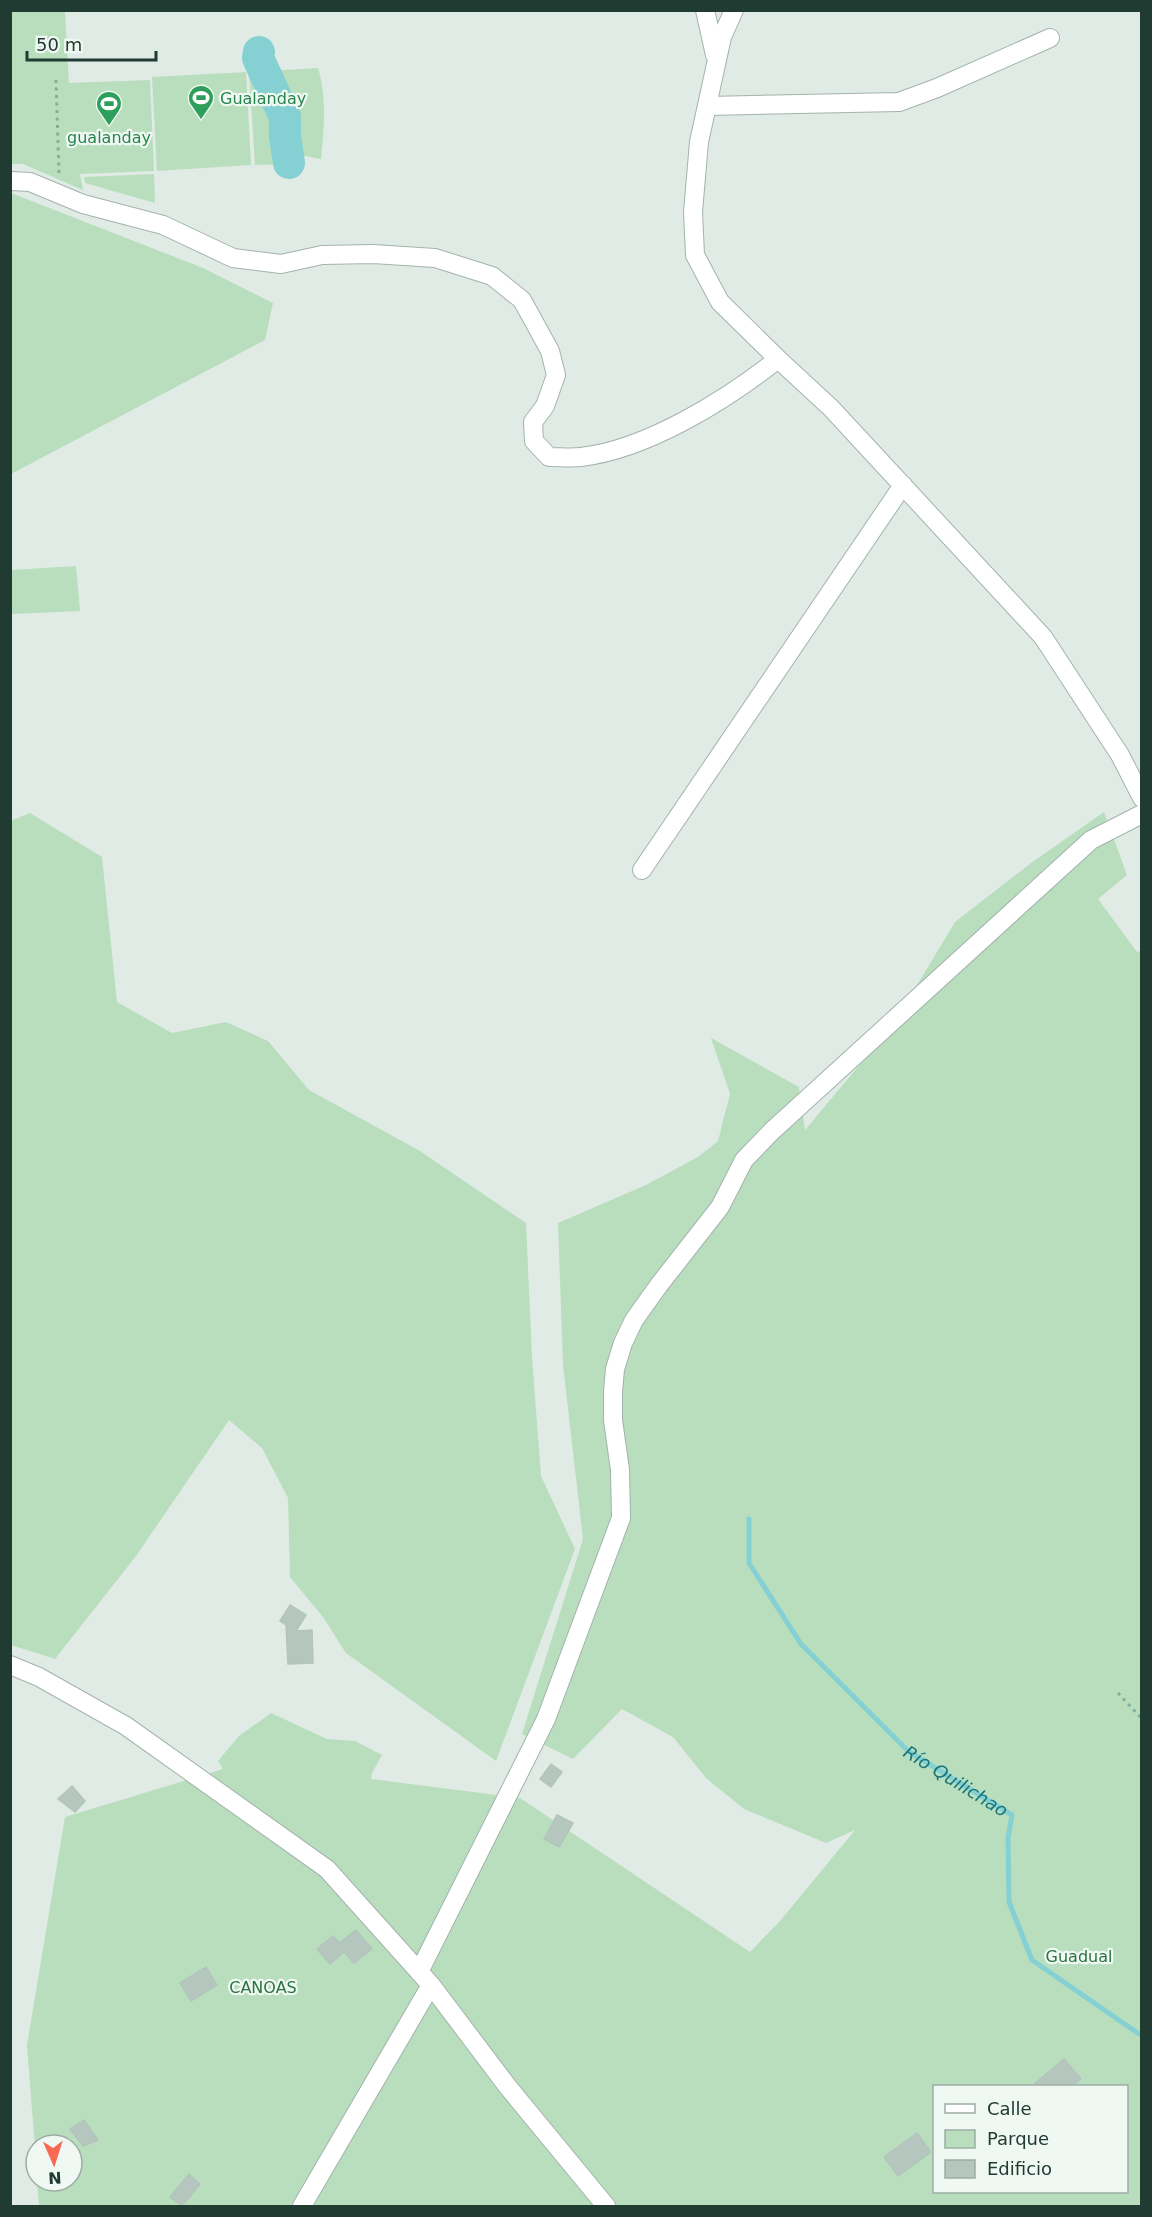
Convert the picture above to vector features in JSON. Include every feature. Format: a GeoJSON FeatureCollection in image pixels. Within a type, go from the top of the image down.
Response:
{"type":"FeatureCollection","features":[{"type":"Feature","properties":{"kind":"street"},"geometry":{"type":"LineString","coordinates":[[705,10],[717,63]]}},
{"type":"Feature","properties":{"kind":"street"},"geometry":{"type":"LineString","coordinates":[[734,10],[722,37],[699,142],[693,212],[695,255],[720,302],[831,408],[1043,637],[1120,755],[1142,798]]}},
{"type":"Feature","properties":{"kind":"street"},"geometry":{"type":"LineString","coordinates":[[707,106],[898,102],[937,88],[1050,38]]}},
{"type":"Feature","properties":{"kind":"street"},"geometry":{"type":"LineString","coordinates":[[10,181],[30,182],[83,204],[163,225],[233,258],[281,264],[322,255],[373,254],[435,258],[492,276],[522,300],[550,351],[556,375],[545,406],[533,422],[534,441],[549,457],[581,457],[617,449],[652,435],[695,415],[745,385],[778,359]]}},
{"type":"Feature","properties":{"kind":"street"},"geometry":{"type":"LineString","coordinates":[[642,870],[903,485]]}},
{"type":"Feature","properties":{"kind":"street"},"geometry":{"type":"LineString","coordinates":[[302,2206],[425,1979],[546,1719],[621,1518],[620,1470],[613,1420],[613,1392],[615,1369],[623,1343],[634,1320],[720,1207],[744,1160],[772,1131],[1091,840],[1142,814]]}},
{"type":"Feature","properties":{"kind":"street"},"geometry":{"type":"LineString","coordinates":[[10,1665],[39,1677],[126,1726],[327,1869],[425,1979],[507,2087],[606,2206]]}},
{"type":"Feature","properties":{"kind":"path"},"geometry":{"type":"LineString","coordinates":[[56,80],[59,174]]}},
{"type":"Feature","properties":{"kind":"path"},"geometry":{"type":"LineString","coordinates":[[1119,1693],[1142,1719]]}},
{"type":"Feature","properties":{"kind":"green space"},"geometry":{"type":"Polygon","coordinates":[[[10,11],[65,11],[69,83],[150,80],[154,171],[80,174],[83,190],[23,164],[11,164],[10,11]]]}},
{"type":"Feature","properties":{"kind":"green space"},"geometry":{"type":"Polygon","coordinates":[[[318,68],[324,102],[321,159],[305,156],[291,159],[288,147],[292,135],[286,127],[290,112],[268,76],[268,71],[318,68]]]}},
{"type":"Feature","properties":{"kind":"green space","name":"Gualanday"},"geometry":{"type":"Polygon","coordinates":[[[246,72],[251,165],[157,171],[152,77],[246,72]]]}},
{"type":"Feature","properties":{"kind":"green space"},"geometry":{"type":"Polygon","coordinates":[[[249,72],[261,72],[280,106],[288,164],[255,165],[249,72]]]}},
{"type":"Feature","properties":{"kind":"green space"},"geometry":{"type":"Polygon","coordinates":[[[154,174],[155,203],[85,183],[84,177],[154,174]]]}},
{"type":"Feature","properties":{"kind":"green space"},"geometry":{"type":"Polygon","coordinates":[[[11,193],[203,268],[273,303],[265,340],[11,474],[11,193]]]}},
{"type":"Feature","properties":{"kind":"green space"},"geometry":{"type":"Polygon","coordinates":[[[76,566],[80,611],[11,614],[11,570],[76,566]]]}},
{"type":"Feature","properties":{"kind":"green space"},"geometry":{"type":"Polygon","coordinates":[[[1104,812],[1127,875],[1098,899],[1137,952],[1142,950],[1141,2206],[39,2206],[38,2193],[84,2193],[84,2133],[34,2133],[27,2045],[65,1817],[223,1769],[218,1761],[239,1736],[271,1713],[327,1739],[355,1741],[382,1755],[371,1779],[520,1798],[750,1952],[780,1921],[855,1830],[826,1843],[744,1809],[706,1778],[673,1737],[622,1709],[573,1759],[522,1734],[583,1539],[563,1365],[558,1223],[646,1185],[698,1157],[718,1141],[730,1094],[711,1038],[799,1087],[805,1130],[893,1025],[955,922],[1031,863],[1104,812]]]}},
{"type":"Feature","properties":{"kind":"green space"},"geometry":{"type":"Polygon","coordinates":[[[30,813],[102,857],[117,1002],[172,1033],[226,1022],[268,1041],[309,1090],[420,1151],[526,1223],[532,1358],[541,1476],[575,1549],[496,1761],[346,1653],[323,1617],[290,1577],[288,1498],[262,1448],[229,1420],[136,1556],[55,1659],[11,1645],[10,821],[30,813]]]}},
{"type":"Feature","properties":{"kind":"building"},"geometry":{"type":"Polygon","coordinates":[[[290,1605],[306,1615],[296,1631],[312,1630],[313,1663],[288,1664],[286,1625],[280,1621],[290,1605]]]}},
{"type":"Feature","properties":{"kind":"building"},"geometry":{"type":"Polygon","coordinates":[[[551,1764],[562,1772],[551,1787],[540,1779],[551,1764]]]}},
{"type":"Feature","properties":{"kind":"building"},"geometry":{"type":"Polygon","coordinates":[[[72,1786],[85,1801],[75,1812],[58,1799],[72,1786]]]}},
{"type":"Feature","properties":{"kind":"building"},"geometry":{"type":"Polygon","coordinates":[[[557,1815],[573,1823],[559,1847],[544,1839],[557,1815]]]}},
{"type":"Feature","properties":{"kind":"building"},"geometry":{"type":"Polygon","coordinates":[[[356,1930],[372,1949],[354,1963],[344,1952],[330,1964],[317,1949],[333,1936],[339,1943],[356,1930]]]}},
{"type":"Feature","properties":{"kind":"building"},"geometry":{"type":"Polygon","coordinates":[[[206,1967],[217,1985],[191,2001],[180,1983],[206,1967]]]}},
{"type":"Feature","properties":{"kind":"building"},"geometry":{"type":"Polygon","coordinates":[[[1064,2059],[1081,2079],[1073,2085],[1033,2085],[1064,2059]]]}},
{"type":"Feature","properties":{"kind":"building"},"geometry":{"type":"Polygon","coordinates":[[[84,2120],[98,2140],[84,2146],[84,2133],[73,2133],[70,2129],[84,2120]]]}},
{"type":"Feature","properties":{"kind":"building"},"geometry":{"type":"Polygon","coordinates":[[[917,2133],[931,2152],[898,2176],[884,2157],[917,2133]]]}},
{"type":"Feature","properties":{"kind":"building"},"geometry":{"type":"Polygon","coordinates":[[[189,2174],[200,2184],[182,2206],[170,2197],[189,2174]]]}},
{"type":"Feature","properties":{"kind":"waterway","name":"Río Quilichao"},"geometry":{"type":"LineString","coordinates":[[259,52],[258,58],[285,117],[289,163]]}},
{"type":"Feature","properties":{"kind":"waterway","name":"Río Quilichao"},"geometry":{"type":"LineString","coordinates":[[749,1519],[749,1563],[801,1644],[908,1751],[1012,1815],[1008,1838],[1009,1902],[1032,1960],[1142,2036]]}},
{"type":"Feature","properties":{"kind":"place","name":"Gualanday"},"geometry":{"type":"Point","coordinates":[201,121]}},
{"type":"Feature","properties":{"kind":"place","name":"gualanday"},"geometry":{"type":"Point","coordinates":[109,127]}},
{"type":"Feature","properties":{"kind":"park label","name":"Guadual"},"geometry":{"type":"Point","coordinates":[1079,1956]}},
{"type":"Feature","properties":{"kind":"park label","name":"CANOAS"},"geometry":{"type":"Point","coordinates":[263,1987]}}]}
